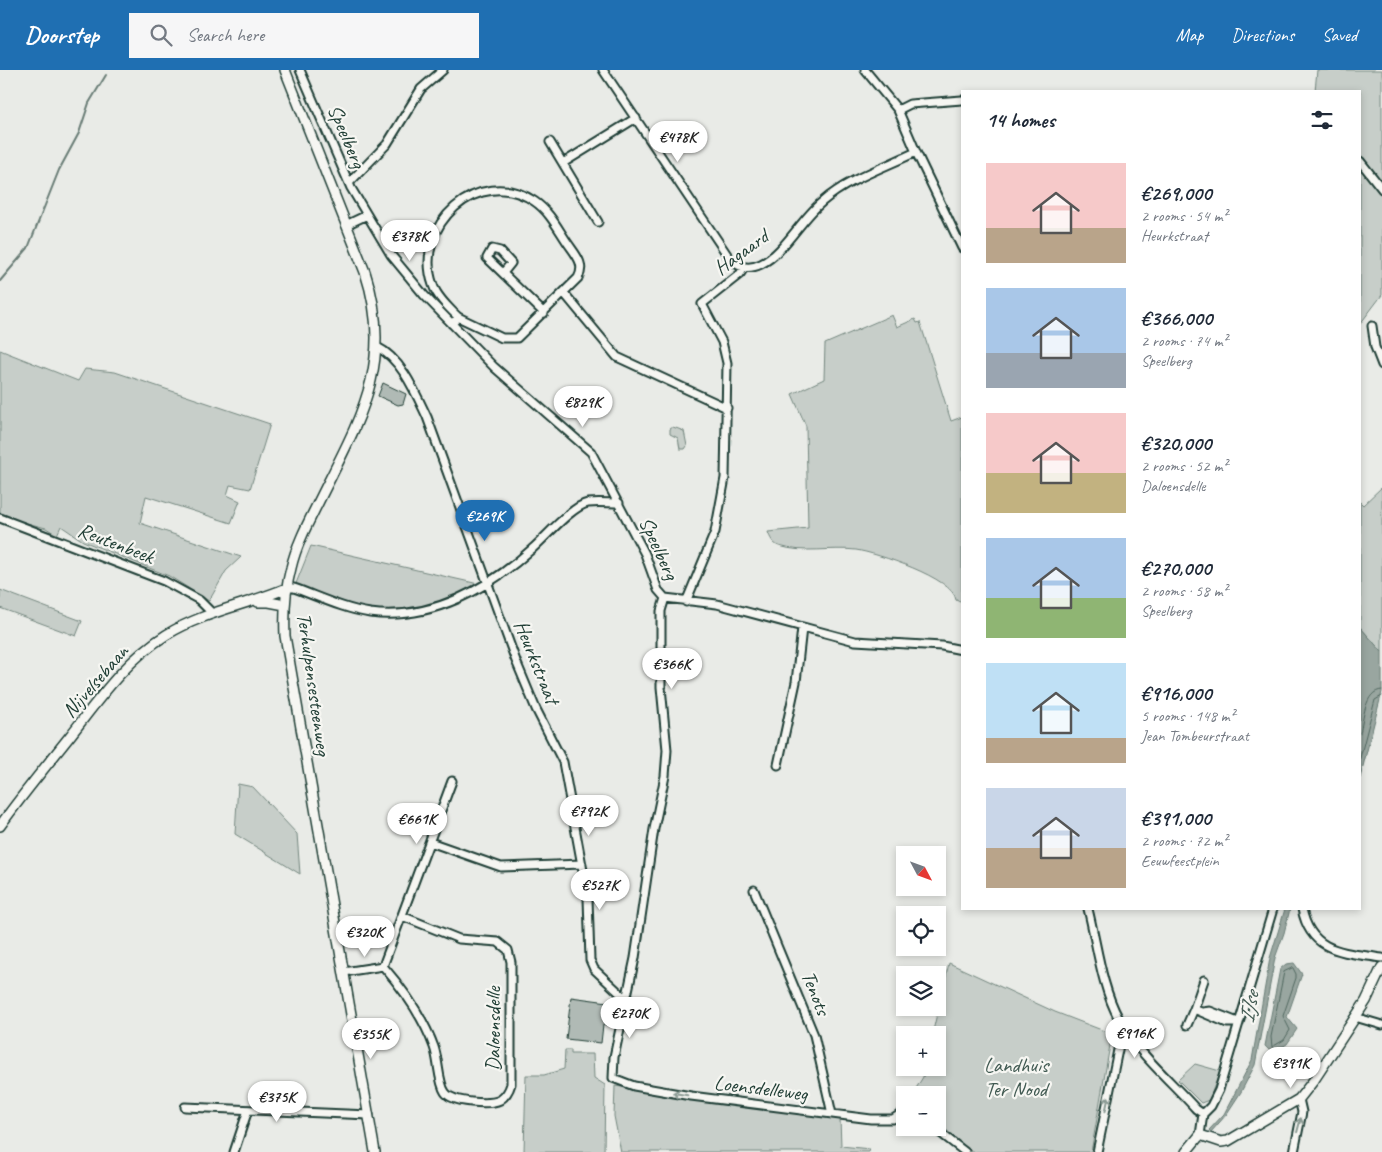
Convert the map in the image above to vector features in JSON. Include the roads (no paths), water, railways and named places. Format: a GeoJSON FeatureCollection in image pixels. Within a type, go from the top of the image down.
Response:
{"type":"FeatureCollection","features":[{"type":"Feature","properties":{"kind":"main road","name":"Terhulpensesteenweg"},"geometry":{"type":"LineString","coordinates":[[285,70],[374,300],[377,347],[367,401],[302,536],[290,568],[284,605],[285,636],[375,1152]]}},
{"type":"Feature","properties":{"kind":"main road","name":"Nijvelsebaan"},"geometry":{"type":"LineString","coordinates":[[0,826],[134,659],[167,634],[212,613],[249,603],[287,588]]}},
{"type":"Feature","properties":{"kind":"main road","name":"Nijvelsebaan"},"geometry":{"type":"LineString","coordinates":[[249,603],[269,602],[284,605]]}},
{"type":"Feature","properties":{"kind":"main road"},"geometry":{"type":"LineString","coordinates":[[1186,1152],[1200,1135],[1221,1142],[1237,1135],[1299,1099],[1314,1080],[1375,986],[1382,967]]}},
{"type":"Feature","properties":{"kind":"street","name":"Speelberg"},"geometry":{"type":"LineString","coordinates":[[300,70],[349,184],[365,216],[391,255],[444,317],[514,386],[583,443],[598,464],[619,503],[645,554],[658,590],[665,598],[661,611],[661,687],[667,750],[665,776],[654,829],[635,958],[614,1057],[613,1078]]}},
{"type":"Feature","properties":{"kind":"street"},"geometry":{"type":"LineString","coordinates":[[349,184],[387,144],[421,89],[443,70]]}},
{"type":"Feature","properties":{"kind":"street"},"geometry":{"type":"LineString","coordinates":[[604,70],[730,259],[744,268]]}},
{"type":"Feature","properties":{"kind":"street"},"geometry":{"type":"LineString","coordinates":[[865,70],[898,110],[961,246]]}},
{"type":"Feature","properties":{"kind":"street"},"geometry":{"type":"LineString","coordinates":[[898,110],[910,104],[961,100]]}},
{"type":"Feature","properties":{"kind":"street"},"geometry":{"type":"LineString","coordinates":[[562,163],[636,118]]}},
{"type":"Feature","properties":{"kind":"street"},"geometry":{"type":"LineString","coordinates":[[550,142],[598,222]]}},
{"type":"Feature","properties":{"kind":"street","name":"Hagaard"},"geometry":{"type":"LineString","coordinates":[[686,602],[717,523],[725,478],[728,372],[726,353],[717,331],[702,304],[740,274],[744,268],[752,268],[771,258],[812,211],[834,192],[916,152]]}},
{"type":"Feature","properties":{"kind":"street"},"geometry":{"type":"LineString","coordinates":[[1361,162],[1382,189]]}},
{"type":"Feature","properties":{"kind":"street"},"geometry":{"type":"LineString","coordinates":[[495,190],[520,195],[532,200],[549,215],[582,265],[582,272],[544,313],[522,334],[510,339],[486,332],[458,317],[437,294],[433,285],[429,262],[433,239],[438,227],[453,207],[473,196],[495,190]]}},
{"type":"Feature","properties":{"kind":"street"},"geometry":{"type":"LineString","coordinates":[[346,225],[365,216]]}},
{"type":"Feature","properties":{"kind":"street"},"geometry":{"type":"LineString","coordinates":[[503,274],[544,313]]}},
{"type":"Feature","properties":{"kind":"street"},"geometry":{"type":"LineString","coordinates":[[564,293],[617,357],[727,408]]}},
{"type":"Feature","properties":{"kind":"street"},"geometry":{"type":"LineString","coordinates":[[444,317],[452,310]]}},
{"type":"Feature","properties":{"kind":"street"},"geometry":{"type":"LineString","coordinates":[[452,324],[458,317]]}},
{"type":"Feature","properties":{"kind":"street"},"geometry":{"type":"LineString","coordinates":[[1372,326],[1375,347],[1382,365]]}},
{"type":"Feature","properties":{"kind":"street","name":"Heurkstraat"},"geometry":{"type":"LineString","coordinates":[[377,347],[394,360],[407,379],[427,417],[536,709],[563,762],[589,908],[591,963],[626,999]]}},
{"type":"Feature","properties":{"kind":"street"},"geometry":{"type":"LineString","coordinates":[[287,588],[294,588],[349,608],[387,614],[432,607],[457,600],[488,584],[514,566],[577,509],[588,504],[619,503]]}},
{"type":"Feature","properties":{"kind":"street","name":"Reutenbeek"},"geometry":{"type":"LineString","coordinates":[[0,518],[164,581],[199,600],[212,613]]}},
{"type":"Feature","properties":{"kind":"street"},"geometry":{"type":"LineString","coordinates":[[665,598],[686,602],[717,604],[855,641],[942,646],[961,650]]}},
{"type":"Feature","properties":{"kind":"street"},"geometry":{"type":"LineString","coordinates":[[778,765],[796,682],[802,628]]}},
{"type":"Feature","properties":{"kind":"street"},"geometry":{"type":"LineString","coordinates":[[344,972],[383,966],[452,781]]}},
{"type":"Feature","properties":{"kind":"street"},"geometry":{"type":"LineString","coordinates":[[430,842],[501,867],[582,864]]}},
{"type":"Feature","properties":{"kind":"street","name":"Tenots"},"geometry":{"type":"LineString","coordinates":[[754,890],[814,1036],[832,1114]]}},
{"type":"Feature","properties":{"kind":"street"},"geometry":{"type":"LineString","coordinates":[[1088,910],[1109,995],[1116,1013],[1128,1034],[1196,1109],[1203,1114]]}},
{"type":"Feature","properties":{"kind":"street"},"geometry":{"type":"LineString","coordinates":[[1200,1135],[1203,1114],[1211,1106],[1219,1090],[1273,910]]}},
{"type":"Feature","properties":{"kind":"street"},"geometry":{"type":"LineString","coordinates":[[1302,910],[1309,929],[1316,940],[1338,951],[1382,958]]}},
{"type":"Feature","properties":{"kind":"street","name":"Daloensdelle"},"geometry":{"type":"LineString","coordinates":[[383,966],[430,1036],[439,1061],[443,1087],[449,1096],[459,1101],[494,1102],[506,1095],[511,1084],[511,962],[508,950],[498,942],[459,939],[402,916]]}},
{"type":"Feature","properties":{"kind":"street"},"geometry":{"type":"LineString","coordinates":[[1187,1025],[1204,980]]}},
{"type":"Feature","properties":{"kind":"street"},"geometry":{"type":"LineString","coordinates":[[1194,1009],[1228,1023],[1239,1023]]}},
{"type":"Feature","properties":{"kind":"street"},"geometry":{"type":"LineString","coordinates":[[1354,1019],[1382,1025]]}},
{"type":"Feature","properties":{"kind":"street"},"geometry":{"type":"LineString","coordinates":[[1097,1152],[1119,1045],[1128,1034]]}},
{"type":"Feature","properties":{"kind":"street","name":"Loensdelleweg"},"geometry":{"type":"LineString","coordinates":[[613,1078],[634,1086],[691,1096],[832,1114],[887,1119],[896,1118]]}},
{"type":"Feature","properties":{"kind":"street"},"geometry":{"type":"LineString","coordinates":[[1294,1152],[1302,1112],[1299,1099]]}},
{"type":"Feature","properties":{"kind":"street"},"geometry":{"type":"LineString","coordinates":[[185,1107],[369,1115]]}},
{"type":"Feature","properties":{"kind":"street"},"geometry":{"type":"LineString","coordinates":[[234,1152],[248,1110]]}},
{"type":"Feature","properties":{"kind":"street"},"geometry":{"type":"LineString","coordinates":[[944,1136],[965,1152]]}},
{"type":"Feature","properties":{"kind":"water"},"geometry":{"type":"Polygon","coordinates":[[[1361,628],[1382,652],[1382,692],[1361,774],[1361,628]]]}},
{"type":"Feature","properties":{"kind":"water"},"geometry":{"type":"Polygon","coordinates":[[[1285,910],[1290,910],[1275,958],[1255,1065],[1226,1115],[1211,1132],[1209,1130],[1224,1114],[1252,1060],[1270,958],[1285,910]]]}},
{"type":"Feature","properties":{"kind":"water"},"geometry":{"type":"Polygon","coordinates":[[[1294,963],[1302,974],[1287,1017],[1297,1029],[1287,1044],[1272,1053],[1265,1046],[1280,969],[1286,964],[1294,963]]]}},
{"type":"Feature","properties":{"kind":"waterway"},"geometry":{"type":"LineString","coordinates":[[0,281],[28,248],[59,170],[79,133],[89,103],[106,75]]}},
{"type":"Feature","properties":{"kind":"water label","name":"IJse"},"geometry":{"type":"Point","coordinates":[1248,1007]}},
{"type":"Feature","properties":{"kind":"park label","name":"Landhuis Ter Nood"},"geometry":{"type":"Point","coordinates":[1016,1077]}}]}
